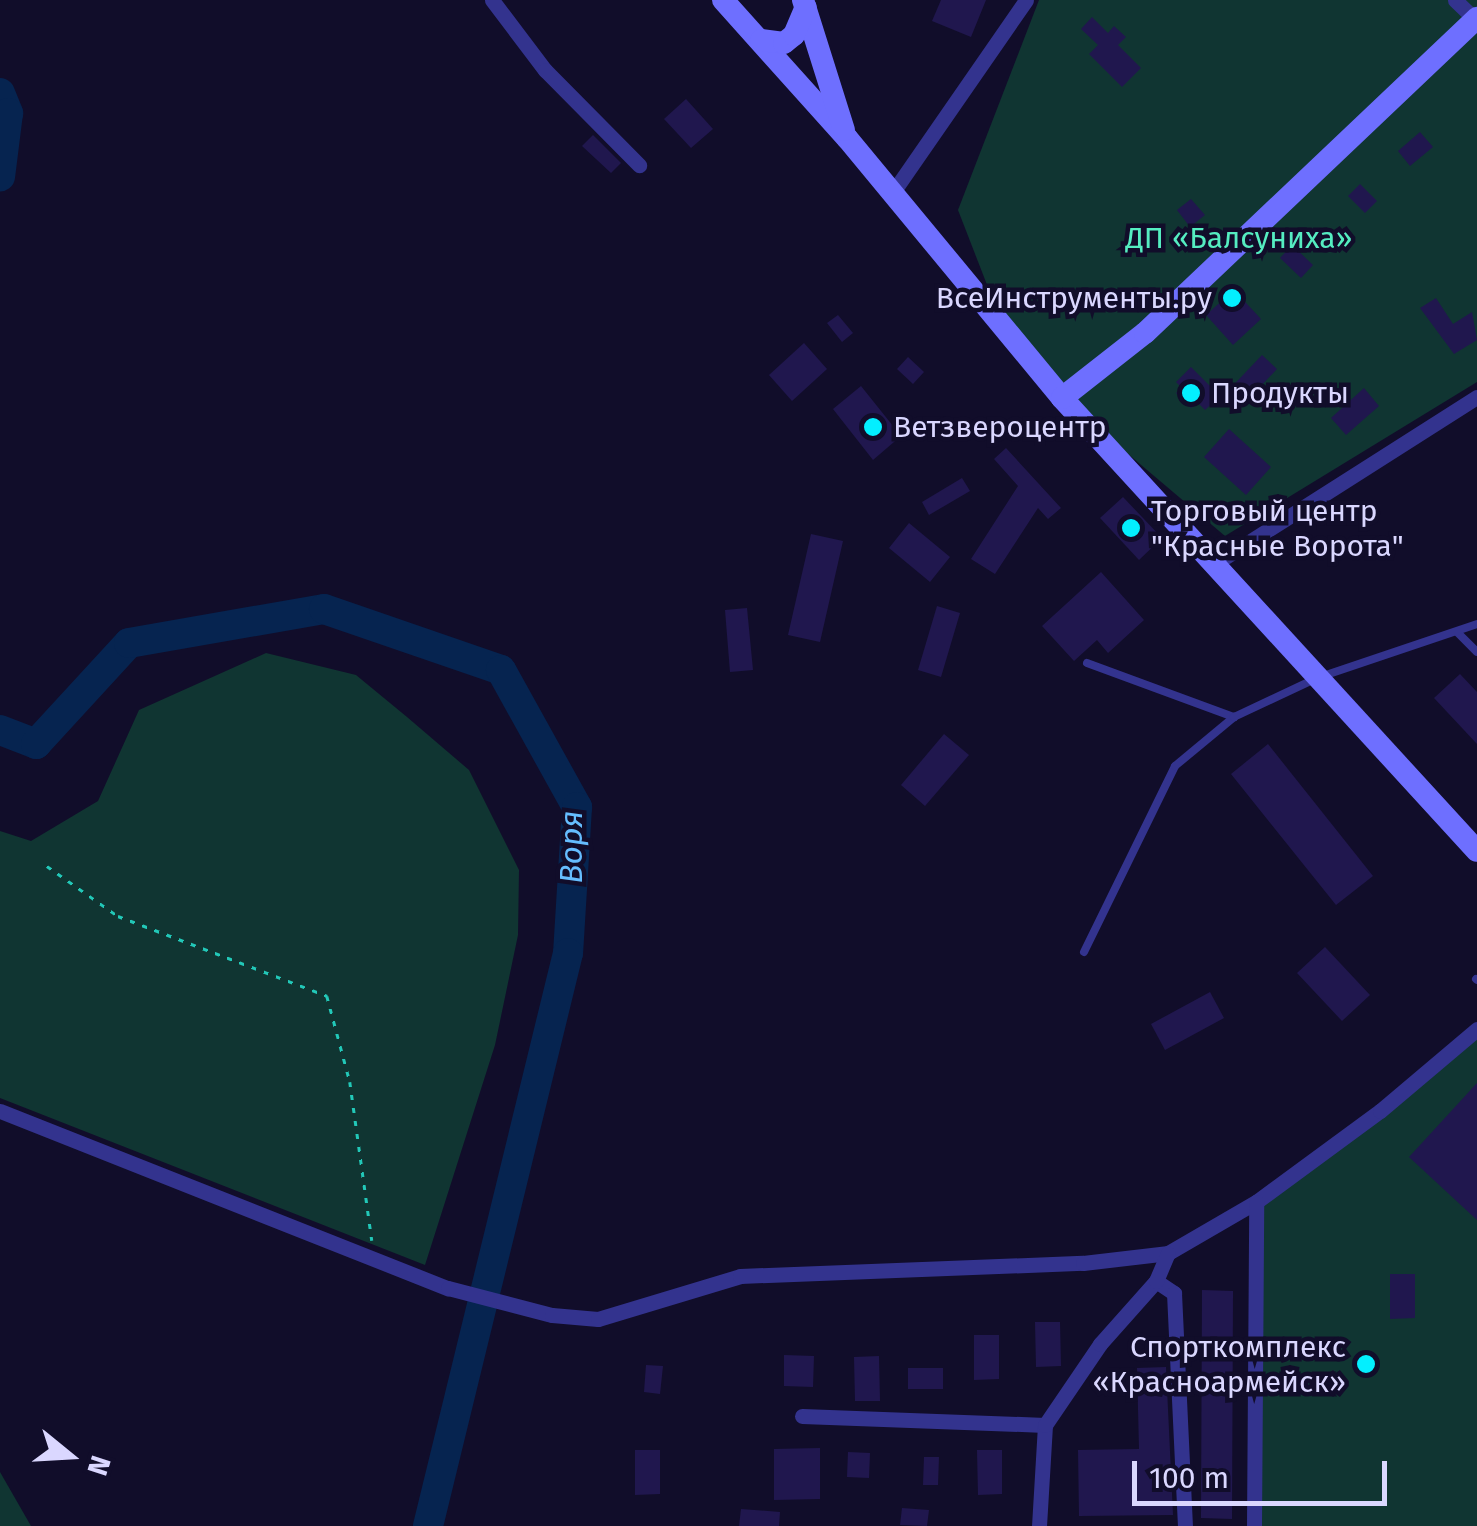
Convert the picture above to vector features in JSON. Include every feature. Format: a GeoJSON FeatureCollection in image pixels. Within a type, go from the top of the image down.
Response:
{"type":"FeatureCollection","features":[{"type":"Feature","properties":{"kind":"main road"},"geometry":{"type":"LineString","coordinates":[[722,0],[847,138],[1062,398],[1477,851]]}},
{"type":"Feature","properties":{"kind":"main road"},"geometry":{"type":"LineString","coordinates":[[761,40],[784,43],[794,35],[804,4]]}},
{"type":"Feature","properties":{"kind":"main road"},"geometry":{"type":"LineString","coordinates":[[804,4],[847,138]]}},
{"type":"Feature","properties":{"kind":"main road"},"geometry":{"type":"LineString","coordinates":[[1062,398],[1145,333],[1476,19]]}},
{"type":"Feature","properties":{"kind":"street"},"geometry":{"type":"LineString","coordinates":[[492,0],[545,70],[639,165]]}},
{"type":"Feature","properties":{"kind":"street"},"geometry":{"type":"LineString","coordinates":[[891,195],[1026,0]]}},
{"type":"Feature","properties":{"kind":"street"},"geometry":{"type":"LineString","coordinates":[[1455,0],[1476,19]]}},
{"type":"Feature","properties":{"kind":"street"},"geometry":{"type":"LineString","coordinates":[[1216,563],[1477,396]]}},
{"type":"Feature","properties":{"kind":"street"},"geometry":{"type":"LineString","coordinates":[[0,1111],[448,1288],[552,1315],[598,1319],[740,1276],[1083,1263],[1168,1253],[1256,1202],[1380,1112],[1477,1030]]}},
{"type":"Feature","properties":{"kind":"street"},"geometry":{"type":"LineString","coordinates":[[1254,1526],[1256,1202]]}},
{"type":"Feature","properties":{"kind":"street"},"geometry":{"type":"LineString","coordinates":[[1039,1526],[1044,1425],[1100,1344],[1156,1281],[1168,1253]]}},
{"type":"Feature","properties":{"kind":"street"},"geometry":{"type":"LineString","coordinates":[[1156,1281],[1174,1293],[1184,1526]]}},
{"type":"Feature","properties":{"kind":"street"},"geometry":{"type":"LineString","coordinates":[[802,1416],[1044,1425]]}},
{"type":"Feature","properties":{"kind":"lane"},"geometry":{"type":"LineString","coordinates":[[1084,952],[1156,795],[1175,766],[1234,717],[1317,678],[1477,624]]}},
{"type":"Feature","properties":{"kind":"lane"},"geometry":{"type":"LineString","coordinates":[[1458,632],[1477,652]]}},
{"type":"Feature","properties":{"kind":"lane"},"geometry":{"type":"LineString","coordinates":[[1086,662],[1234,717]]}},
{"type":"Feature","properties":{"kind":"path"},"geometry":{"type":"LineString","coordinates":[[47,866],[118,916],[327,996],[350,1082],[376,1261]]}},
{"type":"Feature","properties":{"kind":"green space","name":"ДП «Балсуниха»"},"geometry":{"type":"Polygon","coordinates":[[[1039,0],[1477,0],[1477,382],[1225,536],[1062,398],[1003,326],[958,210],[1039,0]]]}},
{"type":"Feature","properties":{"kind":"green space"},"geometry":{"type":"Polygon","coordinates":[[[266,653],[356,675],[469,770],[519,870],[518,935],[495,1045],[425,1265],[0,1098],[0,831],[31,841],[98,801],[139,710],[266,653]]]}},
{"type":"Feature","properties":{"kind":"green space","name":"Спорткомплекс «Красноармейск»"},"geometry":{"type":"Polygon","coordinates":[[[1477,1029],[1477,1526],[1254,1526],[1256,1202],[1477,1029]]]}},
{"type":"Feature","properties":{"kind":"green space"},"geometry":{"type":"Polygon","coordinates":[[[0,1472],[31,1526],[0,1526],[0,1472]]]}},
{"type":"Feature","properties":{"kind":"building"},"geometry":{"type":"Polygon","coordinates":[[[941,0],[986,0],[971,37],[932,21],[941,0]]]}},
{"type":"Feature","properties":{"kind":"building"},"geometry":{"type":"Polygon","coordinates":[[[1092,17],[1108,33],[1114,26],[1126,37],[1118,45],[1141,68],[1122,87],[1089,54],[1098,45],[1081,29],[1092,17]]]}},
{"type":"Feature","properties":{"kind":"building"},"geometry":{"type":"Polygon","coordinates":[[[686,99],[713,129],[691,148],[664,119],[686,99]]]}},
{"type":"Feature","properties":{"kind":"building"},"geometry":{"type":"Polygon","coordinates":[[[1420,132],[1433,147],[1410,166],[1398,151],[1420,132]]]}},
{"type":"Feature","properties":{"kind":"building"},"geometry":{"type":"Polygon","coordinates":[[[593,135],[621,163],[611,173],[582,146],[593,135]]]}},
{"type":"Feature","properties":{"kind":"building"},"geometry":{"type":"Polygon","coordinates":[[[1360,184],[1377,201],[1365,213],[1348,196],[1360,184]]]}},
{"type":"Feature","properties":{"kind":"building"},"geometry":{"type":"Polygon","coordinates":[[[1191,199],[1205,215],[1190,227],[1177,210],[1191,199]]]}},
{"type":"Feature","properties":{"kind":"building"},"geometry":{"type":"Polygon","coordinates":[[[1292,245],[1313,265],[1301,278],[1280,258],[1292,245]]]}},
{"type":"Feature","properties":{"kind":"building"},"geometry":{"type":"Polygon","coordinates":[[[1234,290],[1261,319],[1233,345],[1206,315],[1234,290]]]}},
{"type":"Feature","properties":{"kind":"building"},"geometry":{"type":"Polygon","coordinates":[[[1436,298],[1453,324],[1472,312],[1477,340],[1454,354],[1420,308],[1436,298]]]}},
{"type":"Feature","properties":{"kind":"building"},"geometry":{"type":"Polygon","coordinates":[[[838,315],[853,333],[842,342],[827,323],[838,315]]]}},
{"type":"Feature","properties":{"kind":"building"},"geometry":{"type":"Polygon","coordinates":[[[804,343],[827,369],[792,401],[769,375],[804,343]]]}},
{"type":"Feature","properties":{"kind":"building"},"geometry":{"type":"Polygon","coordinates":[[[1262,355],[1277,369],[1240,408],[1225,394],[1262,355]]]}},
{"type":"Feature","properties":{"kind":"building"},"geometry":{"type":"Polygon","coordinates":[[[908,357],[924,372],[913,384],[897,369],[908,357]]]}},
{"type":"Feature","properties":{"kind":"building"},"geometry":{"type":"Polygon","coordinates":[[[1191,367],[1220,396],[1205,410],[1197,402],[1191,408],[1176,393],[1182,388],[1176,382],[1191,367]]]}},
{"type":"Feature","properties":{"kind":"building"},"geometry":{"type":"Polygon","coordinates":[[[861,386],[901,436],[873,460],[833,409],[861,386]]]}},
{"type":"Feature","properties":{"kind":"building"},"geometry":{"type":"Polygon","coordinates":[[[1364,388],[1379,406],[1346,435],[1331,418],[1364,388]]]}},
{"type":"Feature","properties":{"kind":"building"},"geometry":{"type":"Polygon","coordinates":[[[1229,429],[1271,467],[1246,495],[1204,457],[1229,429]]]}},
{"type":"Feature","properties":{"kind":"building"},"geometry":{"type":"Polygon","coordinates":[[[1006,448],[1061,508],[1048,519],[1038,508],[995,574],[971,559],[1018,486],[994,459],[1006,448]]]}},
{"type":"Feature","properties":{"kind":"building"},"geometry":{"type":"Polygon","coordinates":[[[962,478],[970,491],[929,515],[922,502],[962,478]]]}},
{"type":"Feature","properties":{"kind":"building","name":"Торговый центр \"Красные Ворота\""},"geometry":{"type":"Polygon","coordinates":[[[1123,497],[1162,538],[1139,560],[1100,518],[1123,497]]]}},
{"type":"Feature","properties":{"kind":"building"},"geometry":{"type":"Polygon","coordinates":[[[909,523],[950,557],[930,582],[889,548],[909,523]]]}},
{"type":"Feature","properties":{"kind":"building"},"geometry":{"type":"Polygon","coordinates":[[[811,534],[843,541],[820,642],[788,635],[811,534]]]}},
{"type":"Feature","properties":{"kind":"building"},"geometry":{"type":"Polygon","coordinates":[[[1101,572],[1144,620],[1108,653],[1097,640],[1074,661],[1042,626],[1101,572]]]}},
{"type":"Feature","properties":{"kind":"building"},"geometry":{"type":"Polygon","coordinates":[[[937,606],[960,613],[941,677],[918,670],[937,606]]]}},
{"type":"Feature","properties":{"kind":"building"},"geometry":{"type":"Polygon","coordinates":[[[747,608],[753,670],[730,672],[725,610],[747,608]]]}},
{"type":"Feature","properties":{"kind":"building"},"geometry":{"type":"Polygon","coordinates":[[[1460,674],[1477,692],[1477,744],[1434,698],[1460,674]]]}},
{"type":"Feature","properties":{"kind":"building"},"geometry":{"type":"Polygon","coordinates":[[[944,734],[969,755],[925,806],[901,785],[944,734]]]}},
{"type":"Feature","properties":{"kind":"building"},"geometry":{"type":"Polygon","coordinates":[[[1268,744],[1373,876],[1336,905],[1231,774],[1268,744]]]}},
{"type":"Feature","properties":{"kind":"building"},"geometry":{"type":"Polygon","coordinates":[[[1325,947],[1370,995],[1342,1021],[1297,973],[1325,947]]]}},
{"type":"Feature","properties":{"kind":"building"},"geometry":{"type":"Polygon","coordinates":[[[1210,992],[1224,1018],[1165,1050],[1151,1024],[1210,992]]]}},
{"type":"Feature","properties":{"kind":"building"},"geometry":{"type":"Polygon","coordinates":[[[1477,1083],[1477,1220],[1409,1157],[1477,1083]]]}},
{"type":"Feature","properties":{"kind":"building"},"geometry":{"type":"Polygon","coordinates":[[[1390,1274],[1415,1274],[1415,1318],[1390,1319],[1390,1274]]]}},
{"type":"Feature","properties":{"kind":"building"},"geometry":{"type":"Polygon","coordinates":[[[1202,1290],[1233,1291],[1232,1519],[1201,1518],[1202,1290]]]}},
{"type":"Feature","properties":{"kind":"building"},"geometry":{"type":"Polygon","coordinates":[[[1035,1322],[1060,1322],[1061,1366],[1036,1367],[1035,1322]]]}},
{"type":"Feature","properties":{"kind":"building"},"geometry":{"type":"Polygon","coordinates":[[[974,1335],[999,1335],[999,1379],[974,1380],[974,1335]]]}},
{"type":"Feature","properties":{"kind":"building"},"geometry":{"type":"Polygon","coordinates":[[[784,1355],[814,1356],[813,1387],[784,1386],[784,1355]]]}},
{"type":"Feature","properties":{"kind":"building"},"geometry":{"type":"Polygon","coordinates":[[[879,1356],[880,1401],[855,1401],[854,1357],[879,1356]]]}},
{"type":"Feature","properties":{"kind":"building"},"geometry":{"type":"Polygon","coordinates":[[[646,1365],[663,1366],[660,1394],[644,1392],[646,1365]]]}},
{"type":"Feature","properties":{"kind":"building"},"geometry":{"type":"Polygon","coordinates":[[[1166,1367],[1173,1515],[1079,1516],[1078,1450],[1139,1449],[1137,1368],[1166,1367]]]}},
{"type":"Feature","properties":{"kind":"building"},"geometry":{"type":"Polygon","coordinates":[[[908,1368],[943,1368],[943,1389],[908,1389],[908,1368]]]}},
{"type":"Feature","properties":{"kind":"building"},"geometry":{"type":"Polygon","coordinates":[[[820,1448],[820,1499],[774,1500],[774,1449],[820,1448]]]}},
{"type":"Feature","properties":{"kind":"building"},"geometry":{"type":"Polygon","coordinates":[[[635,1450],[660,1450],[660,1494],[635,1495],[635,1450]]]}},
{"type":"Feature","properties":{"kind":"building"},"geometry":{"type":"Polygon","coordinates":[[[977,1450],[1002,1450],[1002,1494],[978,1495],[977,1450]]]}},
{"type":"Feature","properties":{"kind":"building"},"geometry":{"type":"Polygon","coordinates":[[[848,1452],[870,1453],[869,1478],[847,1477],[848,1452]]]}},
{"type":"Feature","properties":{"kind":"building"},"geometry":{"type":"Polygon","coordinates":[[[924,1457],[939,1457],[938,1485],[923,1485],[924,1457]]]}},
{"type":"Feature","properties":{"kind":"building"},"geometry":{"type":"Polygon","coordinates":[[[902,1508],[929,1510],[927,1526],[900,1525],[902,1508]]]}},
{"type":"Feature","properties":{"kind":"building"},"geometry":{"type":"Polygon","coordinates":[[[741,1509],[780,1512],[779,1526],[739,1526],[741,1509]]]}},
{"type":"Feature","properties":{"kind":"waterway","name":"Воря"},"geometry":{"type":"LineString","coordinates":[[0,93],[8,113],[0,177]]}},
{"type":"Feature","properties":{"kind":"waterway","name":"Воря"},"geometry":{"type":"LineString","coordinates":[[0,730],[36,744],[129,643],[324,609],[501,670],[577,807],[568,953],[428,1526]]}},
{"type":"Feature","properties":{"kind":"place","name":"ВсеИнструменты.ру"},"geometry":{"type":"Point","coordinates":[1232,298]}},
{"type":"Feature","properties":{"kind":"place","name":"Продукты"},"geometry":{"type":"Point","coordinates":[1191,393]}},
{"type":"Feature","properties":{"kind":"place","name":"Ветзвероцентр"},"geometry":{"type":"Point","coordinates":[873,427]}},
{"type":"Feature","properties":{"kind":"place","name":"Торговый центр \"Красные Ворота\""},"geometry":{"type":"Point","coordinates":[1131,528]}},
{"type":"Feature","properties":{"kind":"place","name":"Спорткомплекс «Красноармейск»"},"geometry":{"type":"Point","coordinates":[1366,1364]}}]}
